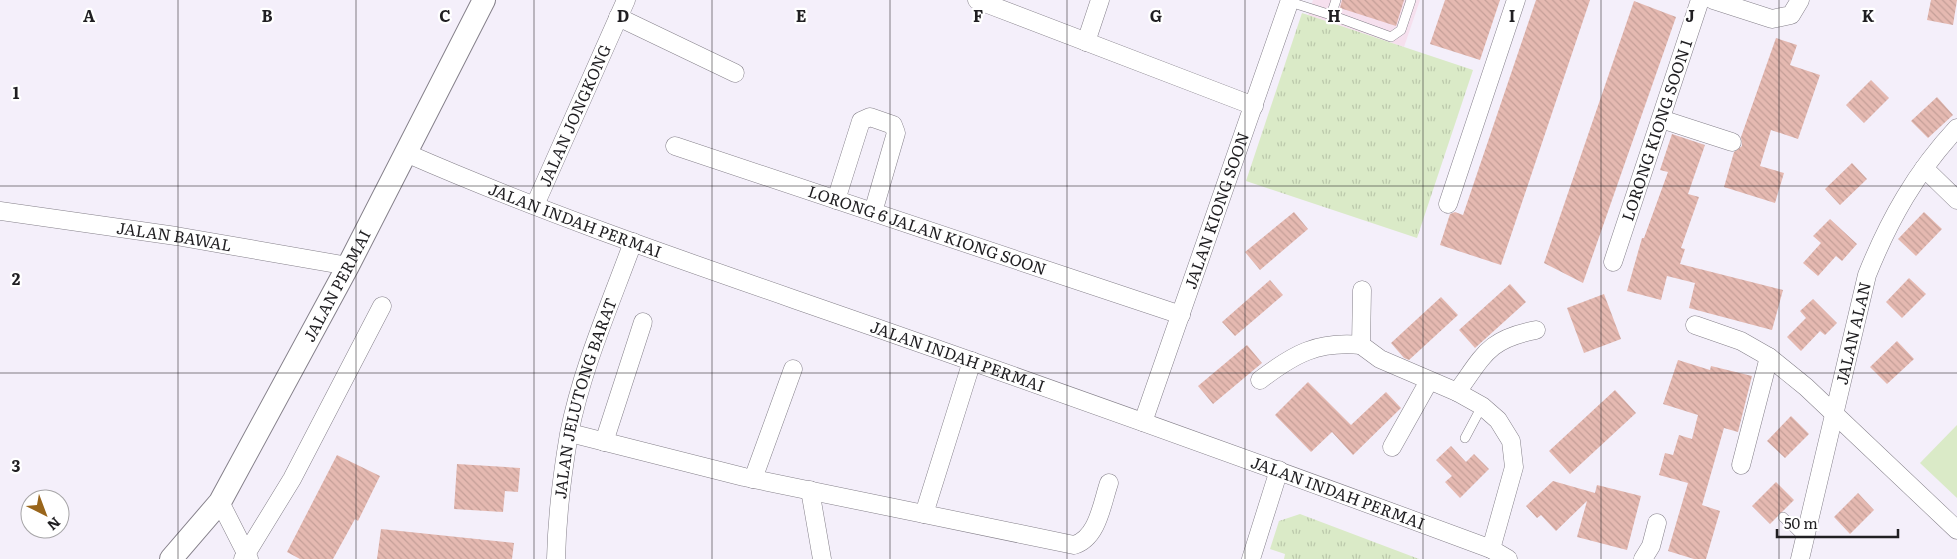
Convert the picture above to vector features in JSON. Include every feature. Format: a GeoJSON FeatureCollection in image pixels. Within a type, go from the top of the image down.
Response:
{"type":"FeatureCollection","features":[{"type":"Feature","properties":{"kind":"street","name":"JALAN PERMAI"},"geometry":{"type":"LineString","coordinates":[[171,559],[220,502],[348,266],[484,0]]}},
{"type":"Feature","properties":{"kind":"street","name":"JALAN JONGKONG"},"geometry":{"type":"LineString","coordinates":[[535,205],[626,0]]}},
{"type":"Feature","properties":{"kind":"street"},"geometry":{"type":"LineString","coordinates":[[977,0],[1254,106]]}},
{"type":"Feature","properties":{"kind":"street"},"geometry":{"type":"LineString","coordinates":[[1086,42],[1100,0]]}},
{"type":"Feature","properties":{"kind":"street"},"geometry":{"type":"LineString","coordinates":[[1448,204],[1516,0]]}},
{"type":"Feature","properties":{"kind":"street","name":"LORONG KIONG SOON 1"},"geometry":{"type":"LineString","coordinates":[[1613,262],[1700,0]]}},
{"type":"Feature","properties":{"kind":"street"},"geometry":{"type":"LineString","coordinates":[[1713,0],[1772,19],[1791,15],[1798,7],[1800,0]]}},
{"type":"Feature","properties":{"kind":"street","name":"JALAN KIONG SOON"},"geometry":{"type":"LineString","coordinates":[[1143,422],[1290,1]]}},
{"type":"Feature","properties":{"kind":"street"},"geometry":{"type":"LineString","coordinates":[[618,17],[735,73]]}},
{"type":"Feature","properties":{"kind":"street"},"geometry":{"type":"LineString","coordinates":[[836,200],[861,121],[870,117],[893,125],[896,133],[873,212]]}},
{"type":"Feature","properties":{"kind":"street"},"geometry":{"type":"LineString","coordinates":[[1661,119],[1732,142]]}},
{"type":"Feature","properties":{"kind":"street","name":"JALAN ALAN"},"geometry":{"type":"LineString","coordinates":[[1800,559],[1867,275],[1885,232],[1901,201],[1924,168],[1957,128]]}},
{"type":"Feature","properties":{"kind":"street","name":"LORONG 6 JALAN KIONG SOON"},"geometry":{"type":"LineString","coordinates":[[675,146],[1181,314]]}},
{"type":"Feature","properties":{"kind":"street","name":"JALAN INDAH PERMAI"},"geometry":{"type":"LineString","coordinates":[[406,153],[470,182],[633,242],[1279,470],[1491,549],[1508,559]]}},
{"type":"Feature","properties":{"kind":"street"},"geometry":{"type":"LineString","coordinates":[[1924,168],[1957,200]]}},
{"type":"Feature","properties":{"kind":"street","name":"JALAN BAWAL"},"geometry":{"type":"LineString","coordinates":[[0,211],[176,236],[348,266]]}},
{"type":"Feature","properties":{"kind":"street","name":"JALAN JELUTONG BARAT"},"geometry":{"type":"LineString","coordinates":[[556,559],[560,493],[570,432],[589,362],[633,242]]}},
{"type":"Feature","properties":{"kind":"street"},"geometry":{"type":"LineString","coordinates":[[1361,345],[1362,290]]}},
{"type":"Feature","properties":{"kind":"street"},"geometry":{"type":"LineString","coordinates":[[246,558],[292,479],[382,306]]}},
{"type":"Feature","properties":{"kind":"street"},"geometry":{"type":"LineString","coordinates":[[604,442],[643,322]]}},
{"type":"Feature","properties":{"kind":"street"},"geometry":{"type":"LineString","coordinates":[[1695,325],[1741,341],[1769,356],[1834,414],[1957,530]]}},
{"type":"Feature","properties":{"kind":"street"},"geometry":{"type":"LineString","coordinates":[[1457,392],[1484,354],[1501,340],[1536,330]]}},
{"type":"Feature","properties":{"kind":"street"},"geometry":{"type":"LineString","coordinates":[[1260,380],[1284,361],[1308,349],[1339,343],[1361,345],[1380,359],[1457,392],[1482,406],[1498,420],[1511,442],[1514,467],[1491,549]]}},
{"type":"Feature","properties":{"kind":"street"},"geometry":{"type":"LineString","coordinates":[[1741,465],[1769,356]]}},
{"type":"Feature","properties":{"kind":"street"},"geometry":{"type":"LineString","coordinates":[[924,514],[972,361]]}},
{"type":"Feature","properties":{"kind":"street"},"geometry":{"type":"LineString","coordinates":[[753,479],[793,369]]}},
{"type":"Feature","properties":{"kind":"street"},"geometry":{"type":"LineString","coordinates":[[1392,447],[1429,381]]}},
{"type":"Feature","properties":{"kind":"street"},"geometry":{"type":"LineString","coordinates":[[570,432],[753,479],[1074,545],[1088,537],[1096,522],[1109,483]]}},
{"type":"Feature","properties":{"kind":"street"},"geometry":{"type":"LineString","coordinates":[[1251,559],[1279,470]]}},
{"type":"Feature","properties":{"kind":"street"},"geometry":{"type":"LineString","coordinates":[[810,490],[822,559]]}},
{"type":"Feature","properties":{"kind":"street"},"geometry":{"type":"LineString","coordinates":[[220,502],[246,558]]}},
{"type":"Feature","properties":{"kind":"street"},"geometry":{"type":"LineString","coordinates":[[1643,559],[1651,546],[1657,523]]}},
{"type":"Feature","properties":{"kind":"lane"},"geometry":{"type":"LineString","coordinates":[[1331,15],[1336,0]]}},
{"type":"Feature","properties":{"kind":"lane"},"geometry":{"type":"LineString","coordinates":[[1290,1],[1391,36],[1401,30],[1411,0]]}},
{"type":"Feature","properties":{"kind":"lane"},"geometry":{"type":"LineString","coordinates":[[1464,438],[1482,406]]}},
{"type":"Feature","properties":{"kind":"lane"},"geometry":{"type":"LineString","coordinates":[[1783,517],[1805,539]]}},
{"type":"Feature","properties":{"kind":"shaded area"},"geometry":{"type":"Polygon","coordinates":[[[1313,0],[1420,0],[1404,47],[1308,15],[1313,0]]]}},
{"type":"Feature","properties":{"kind":"green space"},"geometry":{"type":"Polygon","coordinates":[[[1302,13],[1473,70],[1417,238],[1246,181],[1302,13]]]}},
{"type":"Feature","properties":{"kind":"green space"},"geometry":{"type":"Polygon","coordinates":[[[1957,425],[1957,498],[1920,463],[1957,425]]]}},
{"type":"Feature","properties":{"kind":"green space"},"geometry":{"type":"Polygon","coordinates":[[[1300,514],[1419,559],[1284,559],[1285,554],[1270,549],[1279,521],[1300,514]]]}},
{"type":"Feature","properties":{"kind":"building"},"geometry":{"type":"Polygon","coordinates":[[[1342,0],[1404,0],[1396,26],[1340,8],[1342,0]]]}},
{"type":"Feature","properties":{"kind":"building"},"geometry":{"type":"Polygon","coordinates":[[[1445,0],[1500,0],[1480,60],[1430,44],[1445,0]]]}},
{"type":"Feature","properties":{"kind":"building"},"geometry":{"type":"Polygon","coordinates":[[[1536,0],[1590,0],[1501,265],[1440,245],[1450,214],[1455,212],[1463,215],[1536,0]]]}},
{"type":"Feature","properties":{"kind":"building"},"geometry":{"type":"Polygon","coordinates":[[[1931,0],[1957,0],[1953,25],[1927,20],[1931,0]]]}},
{"type":"Feature","properties":{"kind":"building"},"geometry":{"type":"Polygon","coordinates":[[[1634,1],[1676,17],[1583,283],[1544,263],[1634,1]]]}},
{"type":"Feature","properties":{"kind":"building"},"geometry":{"type":"Polygon","coordinates":[[[1776,38],[1797,45],[1790,65],[1820,75],[1798,139],[1771,130],[1760,166],[1784,173],[1775,203],[1724,187],[1734,152],[1742,146],[1741,137],[1776,38]]]}},
{"type":"Feature","properties":{"kind":"building"},"geometry":{"type":"Polygon","coordinates":[[[1871,80],[1889,98],[1864,123],[1846,105],[1871,80]]]}},
{"type":"Feature","properties":{"kind":"building"},"geometry":{"type":"Polygon","coordinates":[[[1937,97],[1953,115],[1928,138],[1911,121],[1937,97]]]}},
{"type":"Feature","properties":{"kind":"building"},"geometry":{"type":"Polygon","coordinates":[[[1672,134],[1705,145],[1688,194],[1699,197],[1681,248],[1685,249],[1680,264],[1783,290],[1772,330],[1689,308],[1695,283],[1667,276],[1661,300],[1627,291],[1642,238],[1644,238],[1668,172],[1660,170],[1672,134]]]}},
{"type":"Feature","properties":{"kind":"building"},"geometry":{"type":"Polygon","coordinates":[[[1852,163],[1867,179],[1840,205],[1825,189],[1852,163]]]}},
{"type":"Feature","properties":{"kind":"building"},"geometry":{"type":"Polygon","coordinates":[[[1294,212],[1308,229],[1260,270],[1245,252],[1294,212]]]}},
{"type":"Feature","properties":{"kind":"building"},"geometry":{"type":"Polygon","coordinates":[[[1924,212],[1942,229],[1916,256],[1898,239],[1924,212]]]}},
{"type":"Feature","properties":{"kind":"building"},"geometry":{"type":"Polygon","coordinates":[[[1830,219],[1857,244],[1842,261],[1836,256],[1818,276],[1803,263],[1821,243],[1813,236],[1830,219]]]}},
{"type":"Feature","properties":{"kind":"building"},"geometry":{"type":"Polygon","coordinates":[[[1909,278],[1926,294],[1902,318],[1886,302],[1909,278]]]}},
{"type":"Feature","properties":{"kind":"building"},"geometry":{"type":"Polygon","coordinates":[[[1270,280],[1283,295],[1235,336],[1222,322],[1270,280]]]}},
{"type":"Feature","properties":{"kind":"building"},"geometry":{"type":"Polygon","coordinates":[[[1510,284],[1526,302],[1475,348],[1459,330],[1510,284]]]}},
{"type":"Feature","properties":{"kind":"building"},"geometry":{"type":"Polygon","coordinates":[[[1604,294],[1621,339],[1584,353],[1567,308],[1604,294]]]}},
{"type":"Feature","properties":{"kind":"building"},"geometry":{"type":"Polygon","coordinates":[[[1441,297],[1458,315],[1409,360],[1404,358],[1391,343],[1441,297]]]}},
{"type":"Feature","properties":{"kind":"building"},"geometry":{"type":"Polygon","coordinates":[[[1813,299],[1837,323],[1825,335],[1820,331],[1801,351],[1787,337],[1806,318],[1800,311],[1813,299]]]}},
{"type":"Feature","properties":{"kind":"building"},"geometry":{"type":"Polygon","coordinates":[[[1897,341],[1914,359],[1887,384],[1870,367],[1897,341]]]}},
{"type":"Feature","properties":{"kind":"building"},"geometry":{"type":"Polygon","coordinates":[[[1247,345],[1262,363],[1213,404],[1198,386],[1247,345]]]}},
{"type":"Feature","properties":{"kind":"building"},"geometry":{"type":"Polygon","coordinates":[[[1678,360],[1710,370],[1711,366],[1752,376],[1738,432],[1724,428],[1702,505],[1720,511],[1706,559],[1694,559],[1668,551],[1688,483],[1659,475],[1665,453],[1673,455],[1679,435],[1692,439],[1698,415],[1663,404],[1678,360]]]}},
{"type":"Feature","properties":{"kind":"building"},"geometry":{"type":"Polygon","coordinates":[[[1308,382],[1351,425],[1386,392],[1401,408],[1353,455],[1332,432],[1311,452],[1275,415],[1308,382]]]}},
{"type":"Feature","properties":{"kind":"building"},"geometry":{"type":"Polygon","coordinates":[[[1615,390],[1636,413],[1570,474],[1549,451],[1615,390]]]}},
{"type":"Feature","properties":{"kind":"building"},"geometry":{"type":"Polygon","coordinates":[[[1791,416],[1809,434],[1785,458],[1767,441],[1791,416]]]}},
{"type":"Feature","properties":{"kind":"building"},"geometry":{"type":"Polygon","coordinates":[[[1451,446],[1466,462],[1474,454],[1489,469],[1460,498],[1445,482],[1452,476],[1436,460],[1451,446]]]}},
{"type":"Feature","properties":{"kind":"building"},"geometry":{"type":"Polygon","coordinates":[[[337,455],[380,476],[358,521],[355,519],[333,559],[300,559],[287,552],[337,455]]]}},
{"type":"Feature","properties":{"kind":"building"},"geometry":{"type":"Polygon","coordinates":[[[457,464],[520,468],[518,492],[505,491],[503,512],[454,509],[457,464]]]}},
{"type":"Feature","properties":{"kind":"building"},"geometry":{"type":"Polygon","coordinates":[[[1553,481],[1595,493],[1597,485],[1641,496],[1627,550],[1577,537],[1587,501],[1556,531],[1541,515],[1537,518],[1526,506],[1553,481]]]}},
{"type":"Feature","properties":{"kind":"building"},"geometry":{"type":"Polygon","coordinates":[[[1776,482],[1794,500],[1770,524],[1752,506],[1776,482]]]}},
{"type":"Feature","properties":{"kind":"building"},"geometry":{"type":"Polygon","coordinates":[[[1858,493],[1874,510],[1850,534],[1834,517],[1858,493]]]}},
{"type":"Feature","properties":{"kind":"building"},"geometry":{"type":"Polygon","coordinates":[[[381,529],[514,543],[512,559],[377,559],[381,529]]]}}]}
